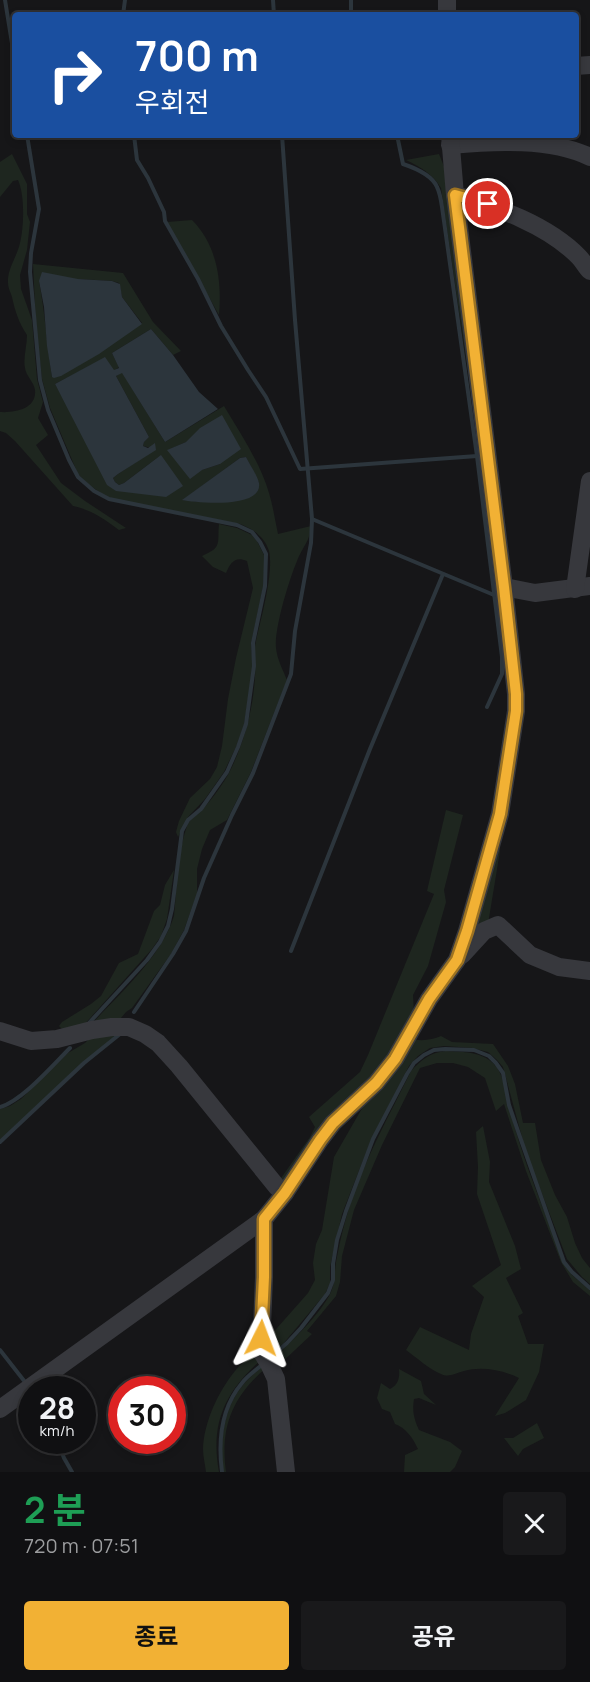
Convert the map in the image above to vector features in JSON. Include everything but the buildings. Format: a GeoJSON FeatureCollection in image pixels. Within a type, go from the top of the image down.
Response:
{"type":"FeatureCollection","features":[{"type":"Feature","properties":{"kind":"street"},"geometry":{"type":"LineString","coordinates":[[457,960],[500,814],[516,711],[516,694],[450,140],[559,146],[590,158]]}},
{"type":"Feature","properties":{"kind":"street"},"geometry":{"type":"LineString","coordinates":[[455,195],[488,204],[538,227],[579,257],[590,272]]}},
{"type":"Feature","properties":{"kind":"street"},"geometry":{"type":"LineString","coordinates":[[504,587],[535,593],[582,587],[590,482]]}},
{"type":"Feature","properties":{"kind":"street"},"geometry":{"type":"LineString","coordinates":[[0,1409],[264,1219],[285,1193],[333,1123],[376,1083],[395,1059],[429,999],[457,960],[484,931],[498,925],[530,955],[559,967],[590,971]]}},
{"type":"Feature","properties":{"kind":"street"},"geometry":{"type":"LineString","coordinates":[[0,1031],[31,1041],[57,1039],[112,1027],[129,1028],[145,1034],[158,1043],[179,1065],[277,1187],[285,1193]]}},
{"type":"Feature","properties":{"kind":"street"},"geometry":{"type":"LineString","coordinates":[[264,1219],[261,1352],[276,1379],[286,1472]]}},
{"type":"Feature","properties":{"kind":"shaded area"},"geometry":{"type":"Polygon","coordinates":[[[12,154],[27,184],[27,214],[30,222],[27,250],[20,275],[21,289],[32,320],[37,379],[43,402],[38,418],[48,435],[36,445],[61,483],[126,528],[119,530],[92,512],[73,506],[15,441],[0,431],[0,412],[24,409],[29,406],[35,396],[33,384],[25,368],[27,335],[18,317],[8,285],[9,273],[19,248],[23,220],[22,194],[18,180],[13,181],[0,197],[0,162],[12,154]]]}},
{"type":"Feature","properties":{"kind":"shaded area"},"geometry":{"type":"Polygon","coordinates":[[[439,154],[445,169],[480,455],[441,188],[430,174],[406,160],[439,154]]]}},
{"type":"Feature","properties":{"kind":"shaded area"},"geometry":{"type":"Polygon","coordinates":[[[192,220],[207,241],[216,264],[220,289],[219,315],[167,222],[192,220]]]}},
{"type":"Feature","properties":{"kind":"shaded area"},"geometry":{"type":"Polygon","coordinates":[[[33,264],[123,273],[153,322],[181,351],[173,355],[151,329],[112,353],[119,367],[114,371],[105,358],[55,384],[116,491],[161,455],[124,483],[119,485],[115,482],[113,478],[156,449],[143,446],[149,437],[116,376],[122,372],[165,442],[224,406],[265,481],[278,534],[311,526],[290,580],[277,629],[277,652],[287,680],[251,772],[227,820],[210,830],[202,849],[197,869],[197,894],[184,930],[171,954],[132,1008],[121,1018],[88,1028],[137,976],[168,932],[174,916],[179,859],[187,826],[222,785],[240,747],[248,724],[252,701],[255,645],[266,596],[270,560],[267,546],[261,538],[254,531],[240,524],[114,499],[105,496],[78,474],[50,408],[42,379],[36,326],[33,264]],[[78,279],[39,281],[52,377],[142,323],[122,297],[119,283],[78,279]],[[186,442],[168,450],[202,470],[220,464],[186,442]],[[246,457],[240,458],[183,500],[236,501],[259,483],[246,457]]]}},
{"type":"Feature","properties":{"kind":"shaded area"},"geometry":{"type":"Polygon","coordinates":[[[42,272],[120,284],[122,297],[142,324],[99,354],[61,376],[52,377],[39,281],[42,272]]]}},
{"type":"Feature","properties":{"kind":"shaded area"},"geometry":{"type":"Polygon","coordinates":[[[151,329],[199,392],[218,409],[165,442],[122,373],[116,376],[149,437],[143,446],[148,448],[155,443],[156,450],[113,478],[119,485],[124,483],[161,455],[183,486],[166,497],[116,491],[107,485],[55,384],[105,357],[114,370],[119,368],[112,353],[151,329]]]}},
{"type":"Feature","properties":{"kind":"shaded area"},"geometry":{"type":"Polygon","coordinates":[[[222,415],[241,449],[220,464],[202,470],[190,479],[167,450],[186,442],[200,428],[222,415]]]}},
{"type":"Feature","properties":{"kind":"shaded area"},"geometry":{"type":"Polygon","coordinates":[[[246,457],[259,483],[257,491],[251,497],[240,501],[214,503],[182,500],[240,458],[246,457]]]}},
{"type":"Feature","properties":{"kind":"shaded area"},"geometry":{"type":"Polygon","coordinates":[[[219,524],[237,528],[252,535],[265,557],[263,587],[251,644],[253,667],[244,725],[236,747],[224,772],[205,799],[188,817],[178,837],[176,832],[179,821],[190,798],[210,779],[217,767],[236,658],[253,588],[247,561],[239,559],[234,561],[226,573],[213,567],[202,556],[218,544],[219,524]]]}},
{"type":"Feature","properties":{"kind":"shaded area"},"geometry":{"type":"Polygon","coordinates":[[[446,810],[463,815],[444,890],[446,902],[428,966],[413,995],[414,1013],[397,1043],[285,1186],[279,1181],[315,1127],[309,1117],[360,1072],[368,1055],[434,894],[427,891],[446,810]]]}},
{"type":"Feature","properties":{"kind":"shaded area"},"geometry":{"type":"Polygon","coordinates":[[[498,827],[500,851],[488,924],[470,930],[498,827]]]}},
{"type":"Feature","properties":{"kind":"shaded area"},"geometry":{"type":"Polygon","coordinates":[[[174,870],[167,919],[161,936],[152,949],[83,1026],[63,1030],[59,1026],[62,1022],[101,996],[119,963],[138,954],[154,911],[160,905],[165,885],[174,870]]]}},
{"type":"Feature","properties":{"kind":"shaded area"},"geometry":{"type":"Polygon","coordinates":[[[122,1031],[82,1063],[0,1140],[0,1109],[21,1099],[68,1053],[91,1037],[122,1031]]]}},
{"type":"Feature","properties":{"kind":"shaded area"},"geometry":{"type":"Polygon","coordinates":[[[441,1036],[452,1042],[493,1044],[508,1066],[515,1084],[523,1123],[535,1123],[541,1160],[567,1217],[575,1243],[590,1268],[590,1284],[567,1259],[526,1152],[503,1067],[488,1052],[472,1048],[444,1046],[430,1048],[409,1066],[371,1140],[342,1214],[330,1267],[330,1283],[325,1294],[283,1344],[266,1357],[270,1336],[308,1293],[315,1280],[313,1263],[316,1244],[322,1230],[334,1157],[372,1091],[410,1038],[425,1040],[441,1036]]]}},
{"type":"Feature","properties":{"kind":"shaded area"},"geometry":{"type":"Polygon","coordinates":[[[446,1051],[477,1054],[489,1060],[497,1068],[502,1078],[527,1166],[564,1263],[572,1275],[590,1290],[590,1296],[573,1282],[561,1262],[526,1171],[504,1104],[496,1111],[485,1078],[468,1067],[453,1063],[437,1063],[420,1068],[382,1145],[354,1210],[342,1256],[340,1282],[336,1296],[307,1331],[312,1334],[278,1366],[271,1360],[312,1319],[331,1292],[342,1232],[355,1190],[377,1138],[411,1071],[427,1057],[446,1051]]]}},
{"type":"Feature","properties":{"kind":"shaded area"},"geometry":{"type":"Polygon","coordinates":[[[483,1126],[490,1162],[489,1182],[515,1246],[521,1269],[506,1278],[523,1313],[518,1316],[528,1344],[544,1344],[539,1372],[526,1400],[505,1413],[495,1416],[519,1378],[485,1369],[447,1376],[432,1370],[406,1350],[420,1327],[469,1350],[471,1334],[484,1297],[472,1286],[501,1265],[477,1194],[476,1132],[483,1126]]]}},
{"type":"Feature","properties":{"kind":"shaded area"},"geometry":{"type":"Polygon","coordinates":[[[256,1352],[261,1360],[238,1384],[223,1410],[217,1438],[219,1472],[206,1472],[204,1439],[213,1408],[235,1371],[256,1352]]]}},
{"type":"Feature","properties":{"kind":"shaded area"},"geometry":{"type":"Polygon","coordinates":[[[264,1365],[266,1368],[245,1390],[231,1414],[225,1441],[226,1472],[223,1472],[222,1442],[228,1411],[240,1389],[264,1365]]]}},
{"type":"Feature","properties":{"kind":"shaded area"},"geometry":{"type":"Polygon","coordinates":[[[399,1369],[421,1381],[424,1394],[436,1405],[419,1398],[414,1399],[414,1415],[419,1430],[450,1442],[462,1451],[455,1467],[450,1472],[404,1472],[405,1455],[418,1449],[409,1434],[395,1424],[390,1412],[382,1409],[377,1398],[381,1383],[390,1389],[397,1383],[399,1369]]]}},
{"type":"Feature","properties":{"kind":"shaded area"},"geometry":{"type":"Polygon","coordinates":[[[537,1423],[544,1438],[523,1449],[518,1456],[504,1438],[513,1438],[537,1423]]]}},
{"type":"Feature","properties":{"kind":"waterway"},"geometry":{"type":"LineString","coordinates":[[5,0],[12,43]]}},
{"type":"Feature","properties":{"kind":"waterway"},"geometry":{"type":"LineString","coordinates":[[123,12],[125,0]]}},
{"type":"Feature","properties":{"kind":"waterway"},"geometry":{"type":"LineString","coordinates":[[273,0],[274,12]]}},
{"type":"Feature","properties":{"kind":"waterway"},"geometry":{"type":"LineString","coordinates":[[351,0],[351,12]]}},
{"type":"Feature","properties":{"kind":"waterway"},"geometry":{"type":"LineString","coordinates":[[27,138],[39,209],[30,272],[40,380],[48,410],[78,477],[94,491],[109,499],[237,525],[252,532],[266,554],[265,586],[253,643],[254,666],[246,724],[238,747],[227,772],[201,809],[188,820],[182,831],[172,909],[168,926],[160,942],[147,960],[89,1023]]}},
{"type":"Feature","properties":{"kind":"waterway"},"geometry":{"type":"LineString","coordinates":[[134,138],[137,160],[164,212],[165,221],[198,279],[221,326],[266,397],[300,469],[477,456]]}},
{"type":"Feature","properties":{"kind":"waterway"},"geometry":{"type":"LineString","coordinates":[[134,1012],[186,931],[204,878],[253,773],[291,674],[295,631],[311,543],[312,519],[282,138]]}},
{"type":"Feature","properties":{"kind":"waterway"},"geometry":{"type":"LineString","coordinates":[[398,138],[403,164],[431,179],[438,189],[441,202],[477,456],[502,657],[502,674],[487,707]]}},
{"type":"Feature","properties":{"kind":"waterway"},"geometry":{"type":"LineString","coordinates":[[312,519],[494,595]]}},
{"type":"Feature","properties":{"kind":"waterway"},"geometry":{"type":"LineString","coordinates":[[291,951],[370,749],[443,574]]}},
{"type":"Feature","properties":{"kind":"waterway"},"geometry":{"type":"LineString","coordinates":[[0,1142],[84,1063],[120,1034]]}},
{"type":"Feature","properties":{"kind":"waterway"},"geometry":{"type":"LineString","coordinates":[[0,1107],[18,1098],[70,1048]]}},
{"type":"Feature","properties":{"kind":"waterway"},"geometry":{"type":"LineString","coordinates":[[271,1357],[301,1328],[328,1293],[333,1280],[337,1240],[373,1139],[414,1063],[434,1050],[474,1050],[489,1056],[503,1073],[509,1105],[564,1262],[590,1288]]}},
{"type":"Feature","properties":{"kind":"waterway"},"geometry":{"type":"LineString","coordinates":[[0,1350],[20,1376]]}},
{"type":"Feature","properties":{"kind":"waterway"},"geometry":{"type":"LineString","coordinates":[[222,1472],[221,1437],[229,1403],[244,1380],[263,1364]]}},
{"type":"Feature","properties":{"kind":"waterway"},"geometry":{"type":"LineString","coordinates":[[62,1454],[72,1472]]}},
{"type":"Feature","properties":{"kind":"route"},"geometry":{"type":"LineString","coordinates":[[261,1338],[264,1219],[285,1193],[333,1123],[376,1083],[395,1059],[429,999],[457,960],[500,814],[516,711],[516,694],[455,195],[488,204]]}}]}
